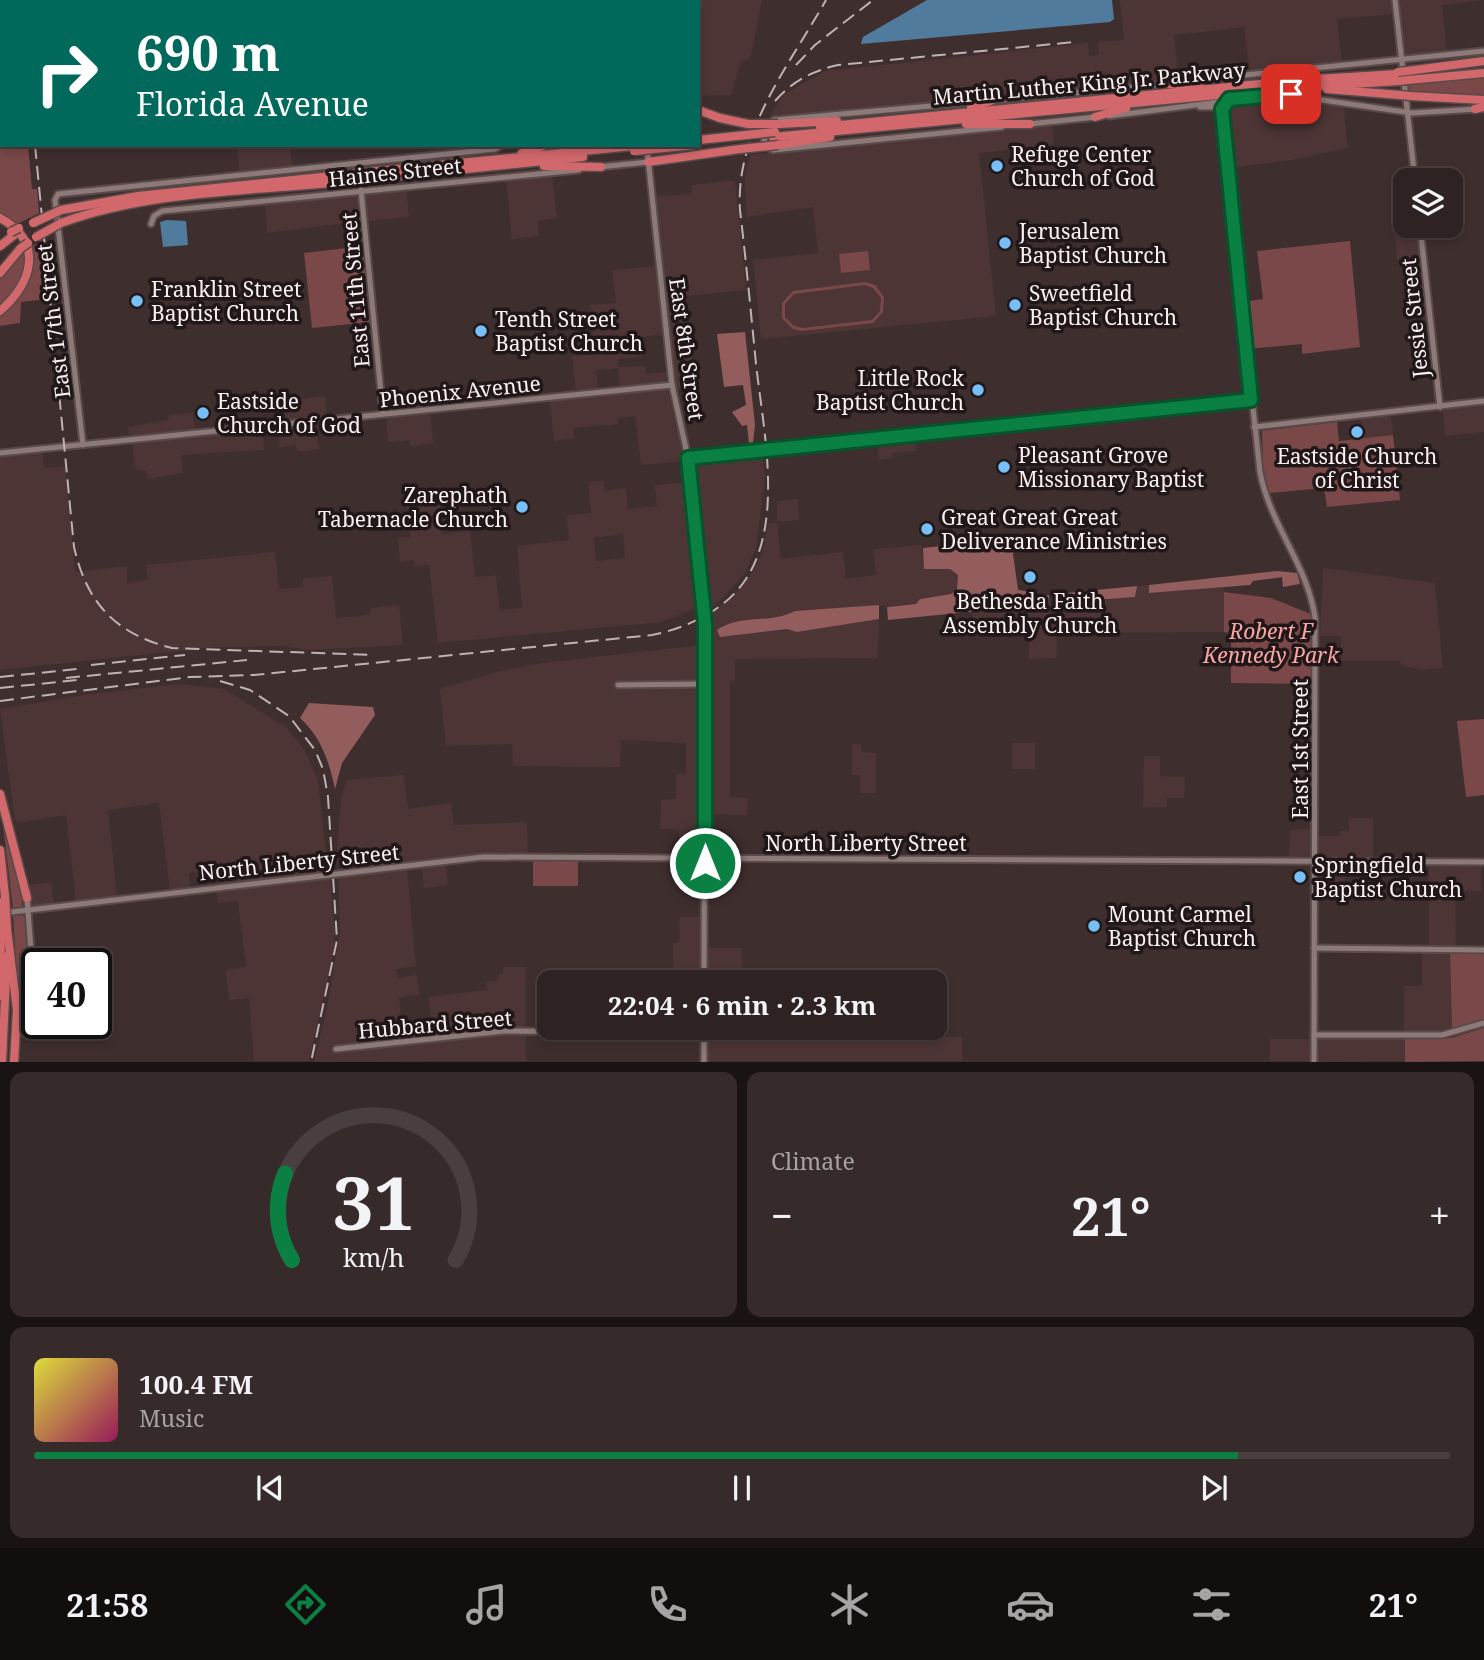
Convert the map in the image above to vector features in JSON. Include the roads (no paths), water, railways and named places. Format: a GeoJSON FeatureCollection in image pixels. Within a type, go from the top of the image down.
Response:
{"type":"FeatureCollection","features":[{"type":"Feature","properties":{"kind":"highway","name":"Martin Luther King Jr. Parkway"},"geometry":{"type":"LineString","coordinates":[[776,134],[900,126],[1303,87],[1484,64]]}},
{"type":"Feature","properties":{"kind":"highway","name":"Martin Luther King Jr. Parkway"},"geometry":{"type":"LineString","coordinates":[[776,134],[864,122],[1232,86],[1367,76],[1484,73]]}},
{"type":"Feature","properties":{"kind":"highway"},"geometry":{"type":"LineString","coordinates":[[1162,84],[1232,86]]}},
{"type":"Feature","properties":{"kind":"highway"},"geometry":{"type":"LineString","coordinates":[[1303,87],[1484,100]]}},
{"type":"Feature","properties":{"kind":"highway"},"geometry":{"type":"LineString","coordinates":[[1095,117],[1162,100]]}},
{"type":"Feature","properties":{"kind":"highway"},"geometry":{"type":"LineString","coordinates":[[933,115],[991,101]]}},
{"type":"Feature","properties":{"kind":"highway"},"geometry":{"type":"LineString","coordinates":[[700,111],[776,134]]}},
{"type":"Feature","properties":{"kind":"highway"},"geometry":{"type":"LineString","coordinates":[[921,124],[1030,124]]}},
{"type":"Feature","properties":{"kind":"highway"},"geometry":{"type":"LineString","coordinates":[[700,143],[776,134]]}},
{"type":"Feature","properties":{"kind":"highway"},"geometry":{"type":"LineString","coordinates":[[648,162],[740,149],[776,134]]}},
{"type":"Feature","properties":{"kind":"highway"},"geometry":{"type":"LineString","coordinates":[[484,161],[538,147]]}},
{"type":"Feature","properties":{"kind":"highway"},"geometry":{"type":"LineString","coordinates":[[0,270],[36,237],[61,223],[104,209],[142,202],[484,161],[655,147]]}},
{"type":"Feature","properties":{"kind":"highway"},"geometry":{"type":"LineString","coordinates":[[377,175],[513,165],[634,149]]}},
{"type":"Feature","properties":{"kind":"highway"},"geometry":{"type":"LineString","coordinates":[[513,165],[601,167]]}},
{"type":"Feature","properties":{"kind":"highway"},"geometry":{"type":"LineString","coordinates":[[0,238],[61,210],[138,195],[342,179]]}},
{"type":"Feature","properties":{"kind":"highway"},"geometry":{"type":"LineString","coordinates":[[0,218],[22,237],[30,264],[22,290],[0,312]]}},
{"type":"Feature","properties":{"kind":"highway"},"geometry":{"type":"LineString","coordinates":[[0,246],[16,231]]}},
{"type":"Feature","properties":{"kind":"highway"},"geometry":{"type":"LineString","coordinates":[[0,793],[27,898]]}},
{"type":"Feature","properties":{"kind":"highway"},"geometry":{"type":"LineString","coordinates":[[0,850],[4,930],[2,1062]]}},
{"type":"Feature","properties":{"kind":"highway"},"geometry":{"type":"LineString","coordinates":[[0,996],[4,930]]}},
{"type":"Feature","properties":{"kind":"highway"},"geometry":{"type":"LineString","coordinates":[[4,930],[16,1005],[14,1062]]}},
{"type":"Feature","properties":{"kind":"street"},"geometry":{"type":"LineString","coordinates":[[1395,0],[1414,168]]}},
{"type":"Feature","properties":{"kind":"street"},"geometry":{"type":"LineString","coordinates":[[1221,114],[1216,107],[1181,109],[773,150],[763,145],[768,127],[774,120],[1484,51]]}},
{"type":"Feature","properties":{"kind":"street"},"geometry":{"type":"LineString","coordinates":[[1181,109],[1229,99],[1287,94],[1408,113],[1481,108]]}},
{"type":"Feature","properties":{"kind":"street"},"geometry":{"type":"LineString","coordinates":[[1221,114],[1223,105],[1229,99]]}},
{"type":"Feature","properties":{"kind":"street","name":"East 1st Street"},"geometry":{"type":"LineString","coordinates":[[1221,114],[1254,427],[1265,495],[1276,524],[1307,582],[1315,617],[1314,1062]]}},
{"type":"Feature","properties":{"kind":"street","name":"Haines Street"},"geometry":{"type":"LineString","coordinates":[[58,194],[498,147]]}},
{"type":"Feature","properties":{"kind":"street","name":"East 8th Street"},"geometry":{"type":"LineString","coordinates":[[645,147],[672,385],[688,458],[705,615],[704,970]]}},
{"type":"Feature","properties":{"kind":"street","name":"Haines Street"},"geometry":{"type":"LineString","coordinates":[[151,224],[154,216],[162,211],[648,162]]}},
{"type":"Feature","properties":{"kind":"street","name":"East 11th Street"},"geometry":{"type":"LineString","coordinates":[[359,163],[383,414]]}},
{"type":"Feature","properties":{"kind":"street","name":"East 17th Street"},"geometry":{"type":"LineString","coordinates":[[58,194],[55,200],[83,445]]}},
{"type":"Feature","properties":{"kind":"street","name":"Jessie Street"},"geometry":{"type":"LineString","coordinates":[[1421,238],[1440,407]]}},
{"type":"Feature","properties":{"kind":"street","name":"Phoenix Avenue"},"geometry":{"type":"LineString","coordinates":[[0,453],[672,385]]}},
{"type":"Feature","properties":{"kind":"street"},"geometry":{"type":"LineString","coordinates":[[688,458],[1251,400]]}},
{"type":"Feature","properties":{"kind":"street"},"geometry":{"type":"LineString","coordinates":[[1254,427],[1484,401]]}},
{"type":"Feature","properties":{"kind":"street"},"geometry":{"type":"LineString","coordinates":[[618,685],[705,684]]}},
{"type":"Feature","properties":{"kind":"street","name":"North Liberty Street"},"geometry":{"type":"LineString","coordinates":[[0,914],[482,857],[1484,862]]}},
{"type":"Feature","properties":{"kind":"street"},"geometry":{"type":"LineString","coordinates":[[16,1042],[31,973],[27,898]]}},
{"type":"Feature","properties":{"kind":"street"},"geometry":{"type":"LineString","coordinates":[[1314,948],[1484,950]]}},
{"type":"Feature","properties":{"kind":"street"},"geometry":{"type":"LineString","coordinates":[[1314,1035],[1443,1035],[1484,1023]]}},
{"type":"Feature","properties":{"kind":"street","name":"Hubbard Street"},"geometry":{"type":"LineString","coordinates":[[336,1049],[505,1031],[537,1031]]}},
{"type":"Feature","properties":{"kind":"street"},"geometry":{"type":"LineString","coordinates":[[704,1040],[704,1062]]}},
{"type":"Feature","properties":{"kind":"water"},"geometry":{"type":"Polygon","coordinates":[[[927,0],[1112,0],[1114,19],[1110,22],[861,44],[863,37],[927,0]]]}},
{"type":"Feature","properties":{"kind":"water"},"geometry":{"type":"Polygon","coordinates":[[[186,221],[188,245],[163,247],[160,222],[186,221]]]}},
{"type":"Feature","properties":{"kind":"railway"},"geometry":{"type":"LineString","coordinates":[[0,701],[190,677],[254,675],[652,635],[679,628],[705,616],[728,600],[746,579],[758,556],[765,530],[768,502],[766,445],[740,210],[741,181],[746,153],[768,100],[826,0]]}},
{"type":"Feature","properties":{"kind":"railway"},"geometry":{"type":"LineString","coordinates":[[796,65],[815,45],[873,0]]}},
{"type":"Feature","properties":{"kind":"railway"},"geometry":{"type":"LineString","coordinates":[[775,101],[804,78],[838,65],[1074,42]]}},
{"type":"Feature","properties":{"kind":"railway"},"geometry":{"type":"LineString","coordinates":[[35,147],[74,547],[87,585],[96,600],[120,625],[152,642],[172,648],[373,655]]}},
{"type":"Feature","properties":{"kind":"railway"},"geometry":{"type":"LineString","coordinates":[[91,665],[185,655]]}},
{"type":"Feature","properties":{"kind":"railway"},"geometry":{"type":"LineString","coordinates":[[66,678],[247,660]]}},
{"type":"Feature","properties":{"kind":"railway"},"geometry":{"type":"LineString","coordinates":[[0,677],[77,669]]}},
{"type":"Feature","properties":{"kind":"railway"},"geometry":{"type":"LineString","coordinates":[[0,688],[77,680]]}},
{"type":"Feature","properties":{"kind":"railway"},"geometry":{"type":"LineString","coordinates":[[220,681],[250,690],[289,716],[315,750],[323,769],[328,797],[337,940],[311,1062]]}},
{"type":"Feature","properties":{"kind":"place","name":"Refuge Center Church of God"},"geometry":{"type":"Point","coordinates":[997,166]}},
{"type":"Feature","properties":{"kind":"place","name":"Jerusalem Baptist Church"},"geometry":{"type":"Point","coordinates":[1005,243]}},
{"type":"Feature","properties":{"kind":"place","name":"Franklin Street Baptist Church"},"geometry":{"type":"Point","coordinates":[137,301]}},
{"type":"Feature","properties":{"kind":"place","name":"Sweetfield Baptist Church"},"geometry":{"type":"Point","coordinates":[1015,305]}},
{"type":"Feature","properties":{"kind":"place","name":"Tenth Street Baptist Church"},"geometry":{"type":"Point","coordinates":[481,331]}},
{"type":"Feature","properties":{"kind":"place","name":"Little Rock Baptist Church"},"geometry":{"type":"Point","coordinates":[978,390]}},
{"type":"Feature","properties":{"kind":"place","name":"Eastside Church of God"},"geometry":{"type":"Point","coordinates":[203,413]}},
{"type":"Feature","properties":{"kind":"place","name":"Eastside Church of Christ"},"geometry":{"type":"Point","coordinates":[1357,432]}},
{"type":"Feature","properties":{"kind":"place","name":"Pleasant Grove Missionary Baptist"},"geometry":{"type":"Point","coordinates":[1004,467]}},
{"type":"Feature","properties":{"kind":"place","name":"Zarephath Tabernacle Church"},"geometry":{"type":"Point","coordinates":[522,507]}},
{"type":"Feature","properties":{"kind":"place","name":"Great Great Great Deliverance Ministries"},"geometry":{"type":"Point","coordinates":[927,529]}},
{"type":"Feature","properties":{"kind":"place","name":"Bethesda Faith Assembly Church"},"geometry":{"type":"Point","coordinates":[1030,577]}},
{"type":"Feature","properties":{"kind":"place","name":"Springfield Baptist Church"},"geometry":{"type":"Point","coordinates":[1300,877]}},
{"type":"Feature","properties":{"kind":"place","name":"Mount Carmel Baptist Church"},"geometry":{"type":"Point","coordinates":[1094,926]}},
{"type":"Feature","properties":{"kind":"park label","name":"Robert F Kennedy Park"},"geometry":{"type":"Point","coordinates":[1271,643]}}]}
